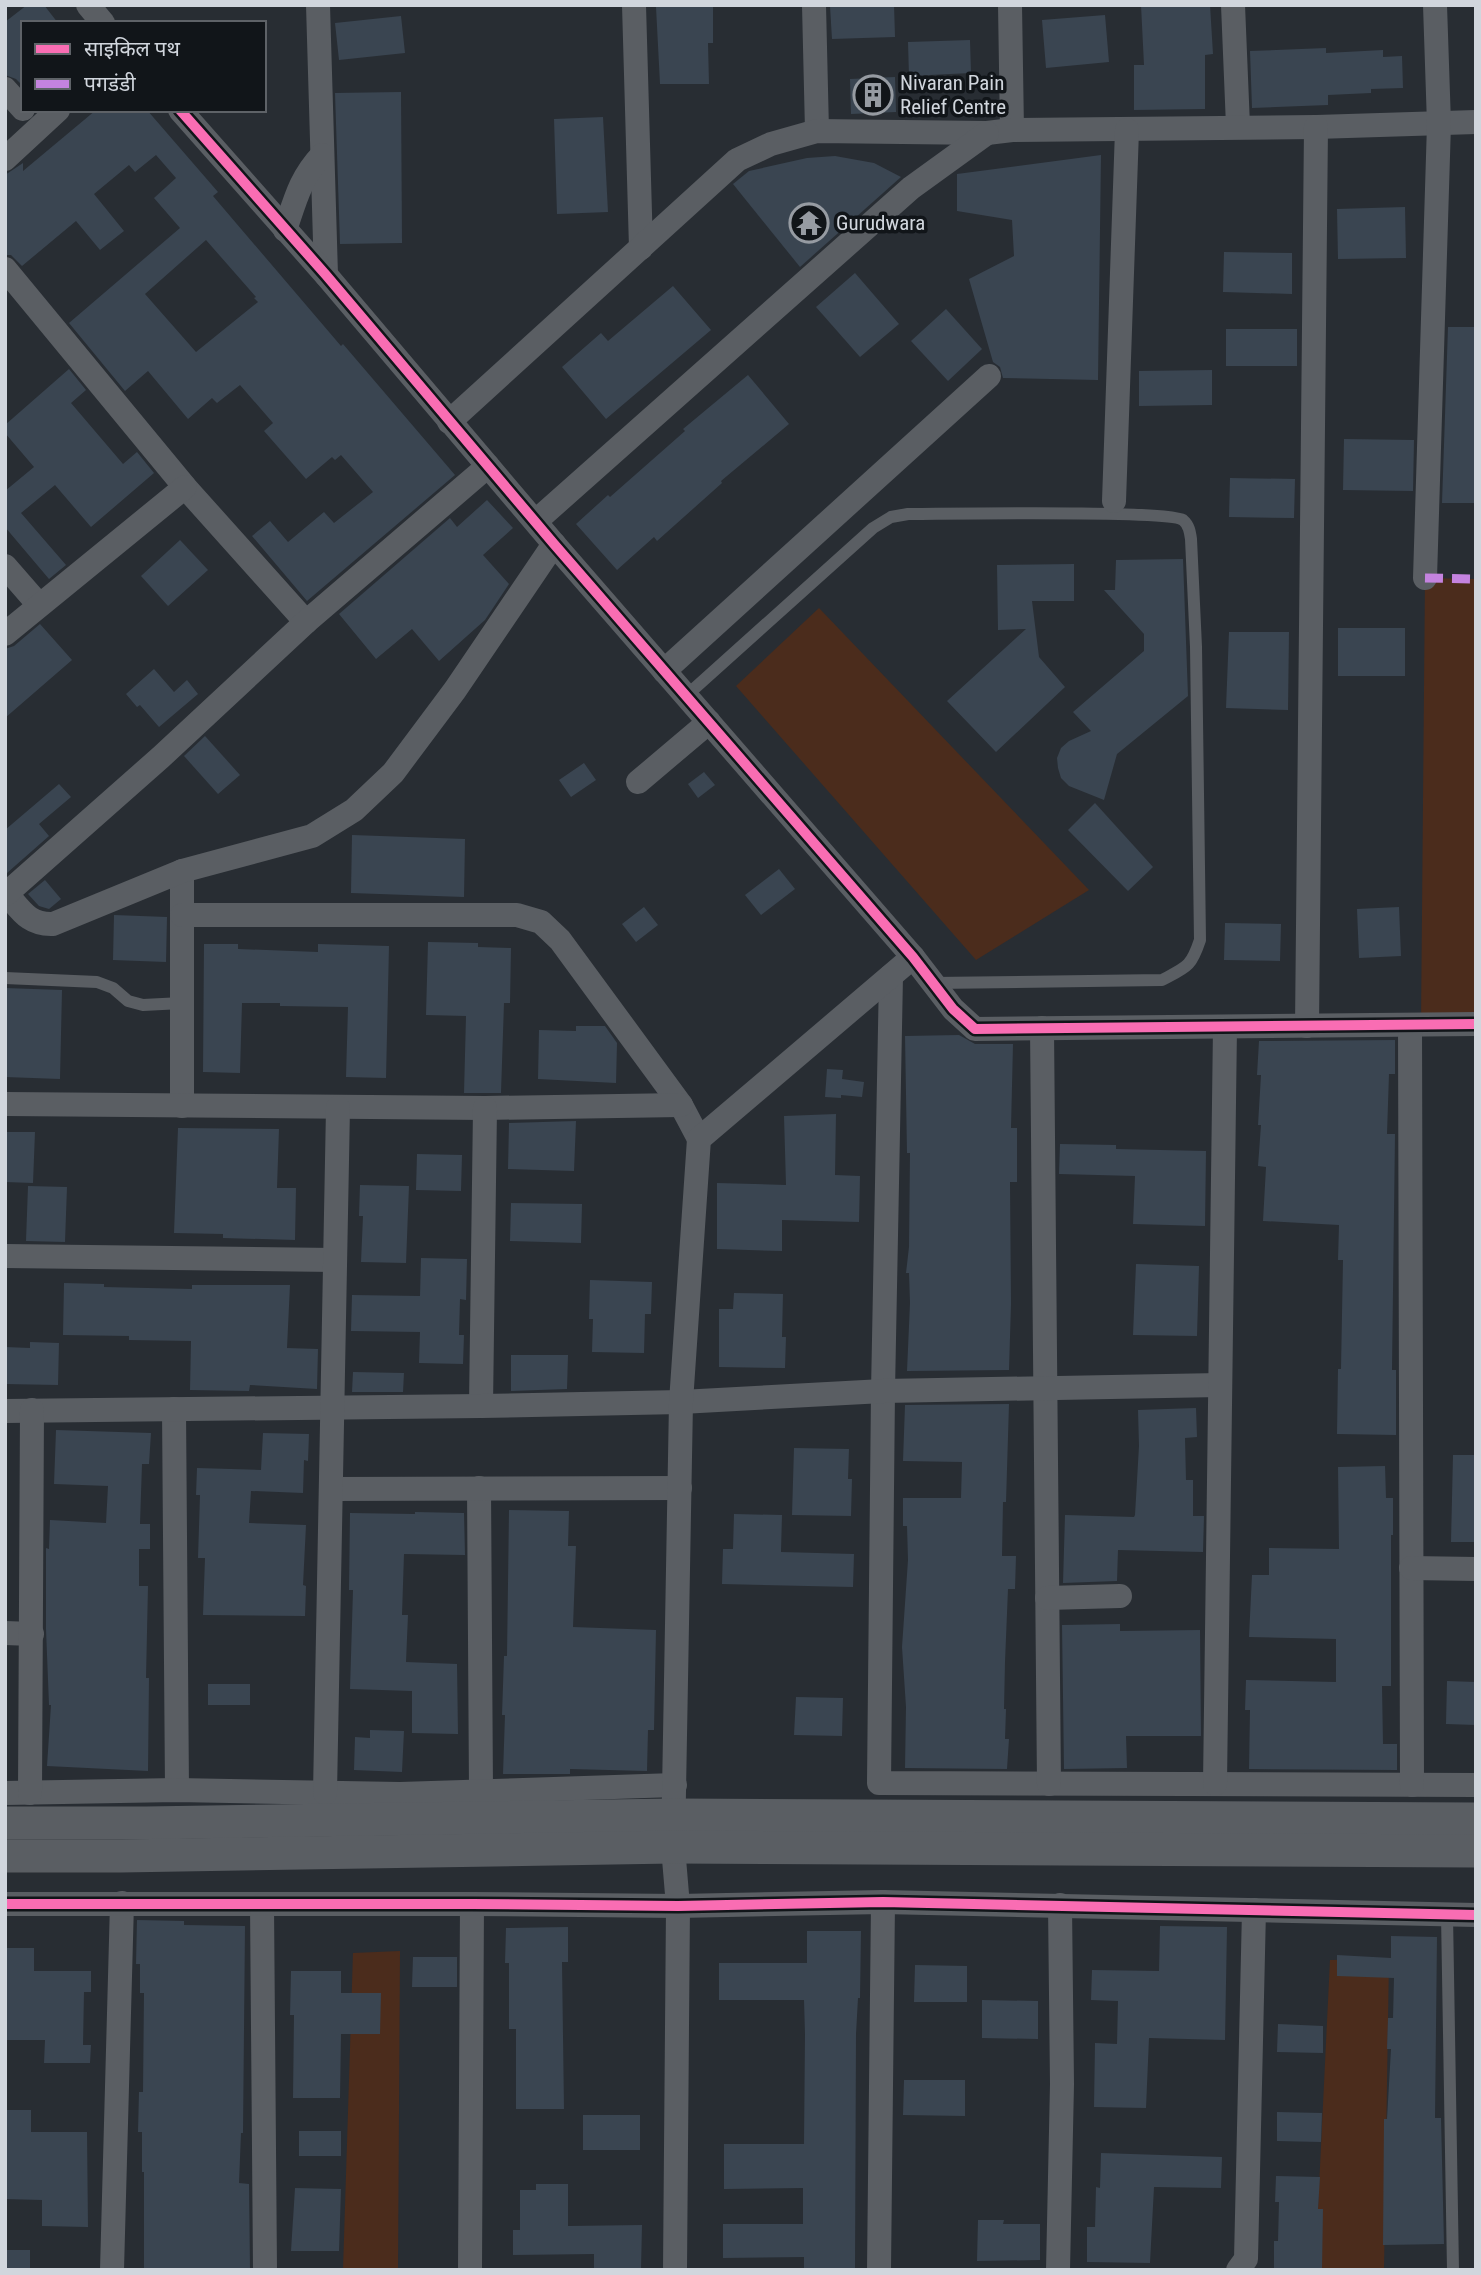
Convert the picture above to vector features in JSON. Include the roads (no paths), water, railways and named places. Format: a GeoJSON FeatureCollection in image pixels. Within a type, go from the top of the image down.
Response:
{"type":"FeatureCollection","features":[{"type":"Feature","properties":{"kind":"street"},"geometry":{"type":"LineString","coordinates":[[88,5],[103,21]]}},
{"type":"Feature","properties":{"kind":"street"},"geometry":{"type":"LineString","coordinates":[[318,5],[326,275]]}},
{"type":"Feature","properties":{"kind":"street"},"geometry":{"type":"LineString","coordinates":[[634,5],[641,247]]}},
{"type":"Feature","properties":{"kind":"street"},"geometry":{"type":"LineString","coordinates":[[814,5],[817,131]]}},
{"type":"Feature","properties":{"kind":"street"},"geometry":{"type":"LineString","coordinates":[[999,131],[1010,5]]}},
{"type":"Feature","properties":{"kind":"street"},"geometry":{"type":"LineString","coordinates":[[1233,5],[1238,126]]}},
{"type":"Feature","properties":{"kind":"street"},"geometry":{"type":"LineString","coordinates":[[1425,578],[1439,124],[1435,5]]}},
{"type":"Feature","properties":{"kind":"street"},"geometry":{"type":"LineString","coordinates":[[5,89],[21,108]]}},
{"type":"Feature","properties":{"kind":"street"},"geometry":{"type":"LineString","coordinates":[[5,159],[28,116],[48,112]]}},
{"type":"Feature","properties":{"kind":"street"},"geometry":{"type":"LineString","coordinates":[[182,112],[326,275],[554,544],[913,957],[953,1009],[975,1029],[1476,1024]]}},
{"type":"Feature","properties":{"kind":"street"},"geometry":{"type":"LineString","coordinates":[[449,422],[737,160],[771,144],[817,131],[1127,130],[1476,122]]}},
{"type":"Feature","properties":{"kind":"street"},"geometry":{"type":"LineString","coordinates":[[1307,1026],[1316,127]]}},
{"type":"Feature","properties":{"kind":"street"},"geometry":{"type":"LineString","coordinates":[[1113,508],[1127,130]]}},
{"type":"Feature","properties":{"kind":"street"},"geometry":{"type":"LineString","coordinates":[[536,521],[911,188],[999,131]]}},
{"type":"Feature","properties":{"kind":"street"},"geometry":{"type":"LineString","coordinates":[[285,230],[308,170],[322,155]]}},
{"type":"Feature","properties":{"kind":"street"},"geometry":{"type":"LineString","coordinates":[[5,270],[185,486],[306,622]]}},
{"type":"Feature","properties":{"kind":"street"},"geometry":{"type":"LineString","coordinates":[[664,671],[989,376]]}},
{"type":"Feature","properties":{"kind":"street"},"geometry":{"type":"LineString","coordinates":[[488,466],[306,622],[161,757],[6,893],[27,918],[38,925],[53,924],[182,871],[312,836],[354,810],[393,773],[440,711],[554,544]]}},
{"type":"Feature","properties":{"kind":"street"},"geometry":{"type":"LineString","coordinates":[[5,634],[185,486]]}},
{"type":"Feature","properties":{"kind":"street"},"geometry":{"type":"LineString","coordinates":[[5,566],[39,605]]}},
{"type":"Feature","properties":{"kind":"street"},"geometry":{"type":"LineString","coordinates":[[638,782],[709,722]]}},
{"type":"Feature","properties":{"kind":"street"},"geometry":{"type":"LineString","coordinates":[[182,871],[182,1105]]}},
{"type":"Feature","properties":{"kind":"street"},"geometry":{"type":"LineString","coordinates":[[182,915],[517,915],[541,922],[560,940],[681,1105],[699,1139],[681,1402],[674,1816],[678,1906],[675,2270]]}},
{"type":"Feature","properties":{"kind":"street"},"geometry":{"type":"LineString","coordinates":[[699,1139],[913,957]]}},
{"type":"Feature","properties":{"kind":"street"},"geometry":{"type":"LineString","coordinates":[[891,976],[879,1783],[1476,1785]]}},
{"type":"Feature","properties":{"kind":"street"},"geometry":{"type":"LineString","coordinates":[[1410,1025],[1412,1785]]}},
{"type":"Feature","properties":{"kind":"street"},"geometry":{"type":"LineString","coordinates":[[1215,1784],[1225,1027]]}},
{"type":"Feature","properties":{"kind":"street"},"geometry":{"type":"LineString","coordinates":[[1042,1028],[1049,1784]]}},
{"type":"Feature","properties":{"kind":"street"},"geometry":{"type":"LineString","coordinates":[[5,1104],[338,1108],[681,1105]]}},
{"type":"Feature","properties":{"kind":"street"},"geometry":{"type":"LineString","coordinates":[[325,1793],[338,1108]]}},
{"type":"Feature","properties":{"kind":"street"},"geometry":{"type":"LineString","coordinates":[[481,1406],[485,1108]]}},
{"type":"Feature","properties":{"kind":"street"},"geometry":{"type":"LineString","coordinates":[[5,1255],[335,1260]]}},
{"type":"Feature","properties":{"kind":"street"},"geometry":{"type":"LineString","coordinates":[[5,1410],[681,1402],[883,1391],[1220,1385]]}},
{"type":"Feature","properties":{"kind":"street"},"geometry":{"type":"LineString","coordinates":[[174,1409],[177,1790]]}},
{"type":"Feature","properties":{"kind":"street"},"geometry":{"type":"LineString","coordinates":[[30,1793],[32,1410]]}},
{"type":"Feature","properties":{"kind":"street"},"geometry":{"type":"LineString","coordinates":[[479,1488],[481,1790]]}},
{"type":"Feature","properties":{"kind":"street"},"geometry":{"type":"LineString","coordinates":[[331,1489],[680,1488]]}},
{"type":"Feature","properties":{"kind":"street"},"geometry":{"type":"LineString","coordinates":[[1411,1567],[1476,1569]]}},
{"type":"Feature","properties":{"kind":"street"},"geometry":{"type":"LineString","coordinates":[[1047,1598],[1120,1596]]}},
{"type":"Feature","properties":{"kind":"street"},"geometry":{"type":"LineString","coordinates":[[5,1633],[32,1634]]}},
{"type":"Feature","properties":{"kind":"street"},"geometry":{"type":"LineString","coordinates":[[5,1793],[177,1790],[400,1794],[481,1790],[911,1850],[1476,1851]]}},
{"type":"Feature","properties":{"kind":"street"},"geometry":{"type":"LineString","coordinates":[[5,1856],[121,1856],[674,1816]]}},
{"type":"Feature","properties":{"kind":"street"},"geometry":{"type":"LineString","coordinates":[[5,1823],[674,1816],[1476,1819]]}},
{"type":"Feature","properties":{"kind":"street"},"geometry":{"type":"LineString","coordinates":[[879,2270],[883,1902]]}},
{"type":"Feature","properties":{"kind":"street"},"geometry":{"type":"LineString","coordinates":[[5,1904],[678,1906],[883,1902],[1476,1915]]}},
{"type":"Feature","properties":{"kind":"street"},"geometry":{"type":"LineString","coordinates":[[112,2270],[122,1903]]}},
{"type":"Feature","properties":{"kind":"street"},"geometry":{"type":"LineString","coordinates":[[470,2270],[472,1904]]}},
{"type":"Feature","properties":{"kind":"street"},"geometry":{"type":"LineString","coordinates":[[262,1905],[265,2270]]}},
{"type":"Feature","properties":{"kind":"street"},"geometry":{"type":"LineString","coordinates":[[1059,2270],[1062,2084],[1060,1905]]}},
{"type":"Feature","properties":{"kind":"street"},"geometry":{"type":"LineString","coordinates":[[1238,2270],[1246,2259],[1254,1910]]}},
{"type":"Feature","properties":{"kind":"lane"},"geometry":{"type":"LineString","coordinates":[[686,696],[873,527],[891,517],[908,514],[1113,508],[1182,519],[1189,527],[1196,647],[1200,940],[1194,960],[1162,980],[933,983]]}},
{"type":"Feature","properties":{"kind":"lane"},"geometry":{"type":"LineString","coordinates":[[5,978],[97,982],[113,988],[128,1002],[143,1006],[182,1003]]}},
{"type":"Feature","properties":{"kind":"lane"},"geometry":{"type":"LineString","coordinates":[[1447,1914],[1453,2270]]}},
{"type":"Feature","properties":{"kind":"place","name":"Nivaran Pain Relief Centre"},"geometry":{"type":"Point","coordinates":[873,95]}},
{"type":"Feature","properties":{"kind":"place","name":"Gurudwara"},"geometry":{"type":"Point","coordinates":[809,223]}}]}
